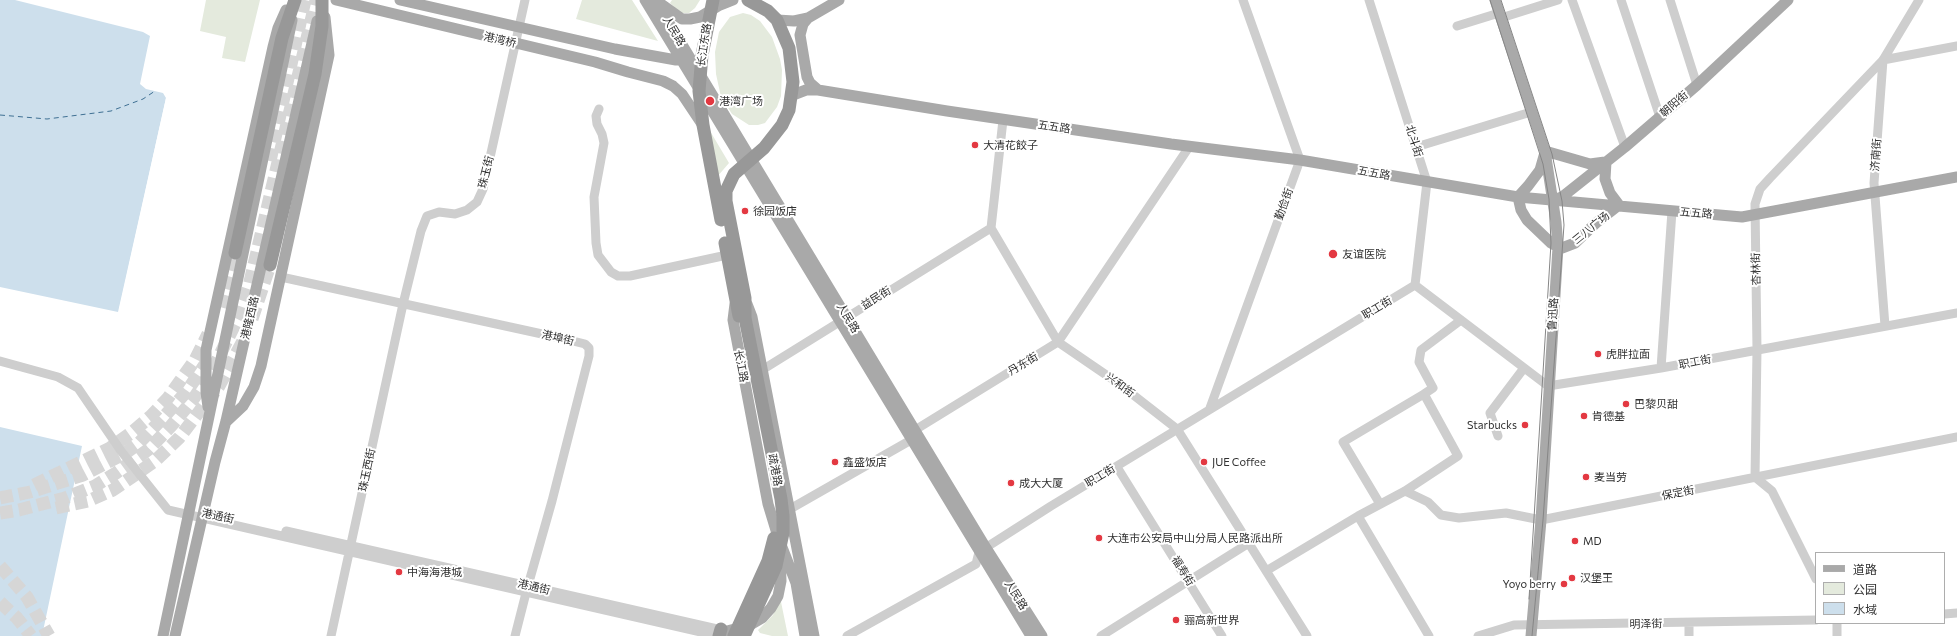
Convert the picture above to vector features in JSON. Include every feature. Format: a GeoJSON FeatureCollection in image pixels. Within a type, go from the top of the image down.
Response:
{"type":"FeatureCollection","features":[{"type":"Feature","properties":{"kind":"highway"},"geometry":{"type":"LineString","coordinates":[[235,253],[282,38],[295,0]]}},
{"type":"Feature","properties":{"kind":"highway"},"geometry":{"type":"LineString","coordinates":[[270,265],[315,74],[322,26],[322,0]]}},
{"type":"Feature","properties":{"kind":"highway"},"geometry":{"type":"LineString","coordinates":[[747,162],[764,148],[782,125],[789,110],[793,95],[794,82],[789,48],[777,20],[768,11],[748,0]]}},
{"type":"Feature","properties":{"kind":"highway","name":"长江东路"},"geometry":{"type":"LineString","coordinates":[[699,91],[704,43],[711,5]]}},
{"type":"Feature","properties":{"kind":"highway","name":"长江路"},"geometry":{"type":"LineString","coordinates":[[699,91],[703,125],[727,255],[740,299]]}},
{"type":"Feature","properties":{"kind":"highway","name":"长江路"},"geometry":{"type":"LineString","coordinates":[[740,299],[726,201],[726,191],[729,182],[747,162]]}},
{"type":"Feature","properties":{"kind":"highway","name":"疏港路"},"geometry":{"type":"LineString","coordinates":[[724,634],[768,561],[775,530],[775,500],[740,299]]}},
{"type":"Feature","properties":{"kind":"highway","name":"疏港路"},"geometry":{"type":"LineString","coordinates":[[744,636],[776,566],[783,533],[781,499],[758,398]]}},
{"type":"Feature","properties":{"kind":"main road","name":"港隆西路"},"geometry":{"type":"LineString","coordinates":[[163,636],[190,515],[242,254],[285,60],[295,0]]}},
{"type":"Feature","properties":{"kind":"main road"},"geometry":{"type":"LineString","coordinates":[[210,416],[206,392],[206,350],[273,47],[278,28],[286,10],[295,0]]}},
{"type":"Feature","properties":{"kind":"main road","name":"港隆西路"},"geometry":{"type":"LineString","coordinates":[[175,636],[226,421],[322,0]]}},
{"type":"Feature","properties":{"kind":"main road"},"geometry":{"type":"LineString","coordinates":[[226,421],[243,406],[254,387],[261,366],[329,55],[328,29],[322,0]]}},
{"type":"Feature","properties":{"kind":"main road","name":"港湾桥"},"geometry":{"type":"LineString","coordinates":[[336,0],[351,2],[392,14],[595,62],[663,81],[673,86],[682,94],[703,125]]}},
{"type":"Feature","properties":{"kind":"main road","name":"港湾桥"},"geometry":{"type":"LineString","coordinates":[[400,0],[615,49],[686,60]]}},
{"type":"Feature","properties":{"kind":"main road","name":"人民路"},"geometry":{"type":"LineString","coordinates":[[644,0],[665,34],[700,75],[747,162],[983,550],[1031,636]]}},
{"type":"Feature","properties":{"kind":"main road"},"geometry":{"type":"LineString","coordinates":[[656,0],[673,14],[682,19],[700,17],[711,5],[718,6],[733,0]]}},
{"type":"Feature","properties":{"kind":"main road","name":"人民路"},"geometry":{"type":"LineString","coordinates":[[656,0],[686,60],[699,91],[747,162]]}},
{"type":"Feature","properties":{"kind":"main road"},"geometry":{"type":"LineString","coordinates":[[777,20],[794,21],[808,18],[839,0]]}},
{"type":"Feature","properties":{"kind":"main road","name":"鲁迅路"},"geometry":{"type":"LineString","coordinates":[[1495,0],[1545,151],[1554,200],[1558,247],[1531,631]]}},
{"type":"Feature","properties":{"kind":"main road","name":"朝阳街"},"geometry":{"type":"LineString","coordinates":[[1554,200],[1562,197],[1625,147],[1697,85],[1788,0]]}},
{"type":"Feature","properties":{"kind":"main road"},"geometry":{"type":"LineString","coordinates":[[808,18],[803,24],[800,35],[807,77],[810,83],[818,90]]}},
{"type":"Feature","properties":{"kind":"main road"},"geometry":{"type":"LineString","coordinates":[[649,54],[656,53],[664,48],[665,34]]}},
{"type":"Feature","properties":{"kind":"main road"},"geometry":{"type":"LineString","coordinates":[[686,60],[695,56],[704,43]]}},
{"type":"Feature","properties":{"kind":"main road","name":"五五路"},"geometry":{"type":"LineString","coordinates":[[793,95],[806,90],[818,90],[1003,120],[1189,147],[1300,160],[1518,197],[1620,205],[1742,218],[1957,177]]}},
{"type":"Feature","properties":{"kind":"main road"},"geometry":{"type":"LineString","coordinates":[[756,177],[759,161],[764,148]]}},
{"type":"Feature","properties":{"kind":"main road"},"geometry":{"type":"LineString","coordinates":[[1518,197],[1540,170],[1545,151],[1590,164],[1606,162]]}},
{"type":"Feature","properties":{"kind":"main road","name":"三八广场"},"geometry":{"type":"LineString","coordinates":[[1518,197],[1521,210],[1527,220],[1558,247],[1575,243],[1596,223],[1620,205],[1610,192],[1605,179],[1606,162]]}},
{"type":"Feature","properties":{"kind":"main road"},"geometry":{"type":"LineString","coordinates":[[740,299],[752,317],[814,636]]}},
{"type":"Feature","properties":{"kind":"main road","name":"长江路"},"geometry":{"type":"LineString","coordinates":[[740,299],[733,320],[768,504],[778,537],[796,583],[805,636]]}},
{"type":"Feature","properties":{"kind":"main road"},"geometry":{"type":"LineString","coordinates":[[724,634],[750,625],[762,618],[771,608],[778,596],[781,581],[778,537]]}},
{"type":"Feature","properties":{"kind":"main road","name":"人民路"},"geometry":{"type":"LineString","coordinates":[[983,550],[1042,636]]}},
{"type":"Feature","properties":{"kind":"street","name":"珠玉街"},"geometry":{"type":"LineString","coordinates":[[403,304],[421,231],[427,216],[440,212],[456,214],[467,210],[477,202],[482,189],[525,0]]}},
{"type":"Feature","properties":{"kind":"street"},"geometry":{"type":"LineString","coordinates":[[1243,0],[1300,160]]}},
{"type":"Feature","properties":{"kind":"street","name":"北斗街"},"geometry":{"type":"LineString","coordinates":[[1369,0],[1427,182],[1415,285]]}},
{"type":"Feature","properties":{"kind":"street"},"geometry":{"type":"LineString","coordinates":[[1458,26],[1558,0]]}},
{"type":"Feature","properties":{"kind":"street"},"geometry":{"type":"LineString","coordinates":[[1572,0],[1625,147]]}},
{"type":"Feature","properties":{"kind":"street"},"geometry":{"type":"LineString","coordinates":[[1621,0],[1660,117]]}},
{"type":"Feature","properties":{"kind":"street"},"geometry":{"type":"LineString","coordinates":[[1670,0],[1697,85]]}},
{"type":"Feature","properties":{"kind":"street","name":"杏林街"},"geometry":{"type":"LineString","coordinates":[[1755,477],[1757,350],[1755,215],[1760,189],[1883,60],[1919,0]]}},
{"type":"Feature","properties":{"kind":"street"},"geometry":{"type":"LineString","coordinates":[[1883,60],[1957,46]]}},
{"type":"Feature","properties":{"kind":"street","name":"济南街"},"geometry":{"type":"LineString","coordinates":[[1883,60],[1874,192],[1885,326]]}},
{"type":"Feature","properties":{"kind":"street"},"geometry":{"type":"LineString","coordinates":[[599,109],[596,116],[597,124],[604,142],[594,197],[596,243],[598,255],[611,272],[618,276],[630,276],[727,255]]}},
{"type":"Feature","properties":{"kind":"street"},"geometry":{"type":"LineString","coordinates":[[1416,147],[1531,112]]}},
{"type":"Feature","properties":{"kind":"street"},"geometry":{"type":"LineString","coordinates":[[991,228],[1003,120]]}},
{"type":"Feature","properties":{"kind":"street","name":"丹东街"},"geometry":{"type":"LineString","coordinates":[[790,509],[913,435],[1058,342],[1189,147]]}},
{"type":"Feature","properties":{"kind":"street","name":"勤俭街"},"geometry":{"type":"LineString","coordinates":[[1210,408],[1300,160]]}},
{"type":"Feature","properties":{"kind":"street"},"geometry":{"type":"LineString","coordinates":[[1661,368],[1672,211]]}},
{"type":"Feature","properties":{"kind":"street","name":"益民街"},"geometry":{"type":"LineString","coordinates":[[762,370],[991,228]]}},
{"type":"Feature","properties":{"kind":"street","name":"兴和街"},"geometry":{"type":"LineString","coordinates":[[991,228],[1058,342],[1118,383],[1177,429],[1307,636]]}},
{"type":"Feature","properties":{"kind":"street","name":"港埠街"},"geometry":{"type":"LineString","coordinates":[[281,277],[572,340],[585,344],[589,348],[589,356],[552,501],[515,636]]}},
{"type":"Feature","properties":{"kind":"street"},"geometry":{"type":"LineString","coordinates":[[1415,285],[1548,386]]}},
{"type":"Feature","properties":{"kind":"street","name":"职工街"},"geometry":{"type":"LineString","coordinates":[[847,636],[976,564],[983,550],[1051,506],[1117,467],[1210,408],[1415,285]]}},
{"type":"Feature","properties":{"kind":"street","name":"珠玉西街"},"geometry":{"type":"LineString","coordinates":[[331,636],[403,304]]}},
{"type":"Feature","properties":{"kind":"street","name":"职工街"},"geometry":{"type":"LineString","coordinates":[[1548,386],[1661,368],[1957,313]]}},
{"type":"Feature","properties":{"kind":"street"},"geometry":{"type":"LineString","coordinates":[[1380,504],[1343,442],[1433,388],[1419,362],[1421,350],[1461,320]]}},
{"type":"Feature","properties":{"kind":"street","name":"港通街"},"geometry":{"type":"LineString","coordinates":[[0,361],[58,377],[78,388],[121,451],[168,510],[190,515],[203,515],[724,634],[753,636]]}},
{"type":"Feature","properties":{"kind":"street"},"geometry":{"type":"LineString","coordinates":[[1498,436],[1490,413],[1524,368]]}},
{"type":"Feature","properties":{"kind":"street"},"geometry":{"type":"LineString","coordinates":[[1266,571],[1358,516],[1405,491],[1458,456],[1424,394]]}},
{"type":"Feature","properties":{"kind":"street","name":"保定街"},"geometry":{"type":"LineString","coordinates":[[1405,491],[1428,502],[1441,515],[1458,518],[1506,513],[1540,520],[1957,437]]}},
{"type":"Feature","properties":{"kind":"street","name":"福寿街"},"geometry":{"type":"LineString","coordinates":[[1117,467],[1222,636]]}},
{"type":"Feature","properties":{"kind":"street"},"geometry":{"type":"LineString","coordinates":[[1755,477],[1772,491],[1815,577]]}},
{"type":"Feature","properties":{"kind":"street"},"geometry":{"type":"LineString","coordinates":[[1358,516],[1429,636]]}},
{"type":"Feature","properties":{"kind":"street"},"geometry":{"type":"LineString","coordinates":[[1101,636],[1249,543]]}},
{"type":"Feature","properties":{"kind":"street"},"geometry":{"type":"LineString","coordinates":[[1945,614],[1957,614]]}},
{"type":"Feature","properties":{"kind":"street","name":"明泽街"},"geometry":{"type":"LineString","coordinates":[[1478,636],[1514,625],[1531,631],[1689,623],[1815,620]]}},
{"type":"Feature","properties":{"kind":"street"},"geometry":{"type":"LineString","coordinates":[[1689,623],[1689,636]]}},
{"type":"Feature","properties":{"kind":"street"},"geometry":{"type":"LineString","coordinates":[[1837,624],[1837,636]]}},
{"type":"Feature","properties":{"kind":"green space"},"geometry":{"type":"Polygon","coordinates":[[[206,0],[260,0],[245,62],[222,58],[226,37],[200,31],[206,0]]]}},
{"type":"Feature","properties":{"kind":"green space"},"geometry":{"type":"Polygon","coordinates":[[[582,0],[632,0],[658,41],[576,19],[582,0]]]}},
{"type":"Feature","properties":{"kind":"green space"},"geometry":{"type":"Polygon","coordinates":[[[672,0],[700,0],[695,8],[689,13],[682,13],[670,3],[672,0]]]}},
{"type":"Feature","properties":{"kind":"green space","name":"港湾广场"},"geometry":{"type":"Polygon","coordinates":[[[743,13],[751,15],[760,21],[772,37],[780,59],[782,70],[781,96],[777,107],[765,123],[758,125],[749,125],[732,114],[721,97],[716,74],[715,52],[719,32],[730,17],[743,13]]]}},
{"type":"Feature","properties":{"kind":"green space"},"geometry":{"type":"Polygon","coordinates":[[[710,131],[729,163],[717,177],[710,131]]]}},
{"type":"Feature","properties":{"kind":"green space"},"geometry":{"type":"Polygon","coordinates":[[[780,597],[788,636],[772,636],[760,633],[758,630],[773,615],[780,597]]]}},
{"type":"Feature","properties":{"kind":"water"},"geometry":{"type":"Polygon","coordinates":[[[0,0],[15,0],[143,32],[150,36],[140,84],[146,89],[163,93],[166,98],[118,312],[0,287],[0,0]]]}},
{"type":"Feature","properties":{"kind":"water"},"geometry":{"type":"Polygon","coordinates":[[[0,427],[82,446],[42,636],[0,636],[0,427]]]}},
{"type":"Feature","properties":{"kind":"pier"},"geometry":{"type":"Polygon","coordinates":[[[166,98],[168,98],[168,101],[121,311],[119,310],[166,98]]]}},
{"type":"Feature","properties":{"kind":"ferry route"},"geometry":{"type":"LineString","coordinates":[[0,115],[47,119],[111,111],[143,99],[155,91]]}},
{"type":"Feature","properties":{"kind":"tunnel"},"geometry":{"type":"LineString","coordinates":[[270,161],[305,0]]}},
{"type":"Feature","properties":{"kind":"tunnel"},"geometry":{"type":"LineString","coordinates":[[0,513],[19,510],[65,498],[95,486],[116,473],[149,449],[171,426],[192,401],[212,371],[238,318],[249,286],[316,0]]}},
{"type":"Feature","properties":{"kind":"tunnel"},"geometry":{"type":"LineString","coordinates":[[220,307],[235,253]]}},
{"type":"Feature","properties":{"kind":"tunnel"},"geometry":{"type":"LineString","coordinates":[[252,319],[270,265]]}},
{"type":"Feature","properties":{"kind":"tunnel"},"geometry":{"type":"LineString","coordinates":[[34,485],[110,448],[151,416],[168,398],[195,360],[208,334]]}},
{"type":"Feature","properties":{"kind":"tunnel"},"geometry":{"type":"LineString","coordinates":[[56,508],[88,501],[113,490],[155,461],[179,438],[219,386],[243,341]]}},
{"type":"Feature","properties":{"kind":"tunnel"},"geometry":{"type":"LineString","coordinates":[[0,498],[30,492],[83,475],[127,452],[138,444],[187,391],[208,360]]}},
{"type":"Feature","properties":{"kind":"tunnel"},"geometry":{"type":"LineString","coordinates":[[0,566],[27,597],[49,636]]}},
{"type":"Feature","properties":{"kind":"tunnel"},"geometry":{"type":"LineString","coordinates":[[0,602],[17,618],[31,636]]}},
{"type":"Feature","properties":{"kind":"tram line"},"geometry":{"type":"LineString","coordinates":[[1490,0],[1543,164],[1549,199],[1551,243],[1529,599]]}},
{"type":"Feature","properties":{"kind":"tram line"},"geometry":{"type":"LineString","coordinates":[[1501,0],[1552,154],[1562,201],[1564,225],[1543,520],[1532,636]]}},
{"type":"Feature","properties":{"kind":"place","name":"港湾广场"},"geometry":{"type":"Point","coordinates":[710,101]}},
{"type":"Feature","properties":{"kind":"place","name":"大清花餃子"},"geometry":{"type":"Point","coordinates":[975,145]}},
{"type":"Feature","properties":{"kind":"place","name":"徐园饭店"},"geometry":{"type":"Point","coordinates":[745,211]}},
{"type":"Feature","properties":{"kind":"place","name":"友谊医院"},"geometry":{"type":"Point","coordinates":[1333,254]}},
{"type":"Feature","properties":{"kind":"place","name":"虎胖拉面"},"geometry":{"type":"Point","coordinates":[1598,354]}},
{"type":"Feature","properties":{"kind":"place","name":"巴黎贝甜"},"geometry":{"type":"Point","coordinates":[1626,404]}},
{"type":"Feature","properties":{"kind":"place","name":"肯德基"},"geometry":{"type":"Point","coordinates":[1584,416]}},
{"type":"Feature","properties":{"kind":"place","name":"Starbucks"},"geometry":{"type":"Point","coordinates":[1525,425]}},
{"type":"Feature","properties":{"kind":"place","name":"鑫盛饭店"},"geometry":{"type":"Point","coordinates":[835,462]}},
{"type":"Feature","properties":{"kind":"place","name":"JUE Coffee"},"geometry":{"type":"Point","coordinates":[1204,462]}},
{"type":"Feature","properties":{"kind":"place","name":"麦当劳"},"geometry":{"type":"Point","coordinates":[1586,477]}},
{"type":"Feature","properties":{"kind":"place","name":"成大大厦"},"geometry":{"type":"Point","coordinates":[1011,483]}},
{"type":"Feature","properties":{"kind":"place","name":"大连市公安局中山分局人民路派出所"},"geometry":{"type":"Point","coordinates":[1099,538]}},
{"type":"Feature","properties":{"kind":"place","name":"MD"},"geometry":{"type":"Point","coordinates":[1575,541]}},
{"type":"Feature","properties":{"kind":"place","name":"中海海港城"},"geometry":{"type":"Point","coordinates":[399,572]}},
{"type":"Feature","properties":{"kind":"place","name":"汉堡王"},"geometry":{"type":"Point","coordinates":[1572,578]}},
{"type":"Feature","properties":{"kind":"place","name":"Yoyo berry"},"geometry":{"type":"Point","coordinates":[1564,584]}},
{"type":"Feature","properties":{"kind":"place","name":"骊高新世界"},"geometry":{"type":"Point","coordinates":[1176,620]}}]}
